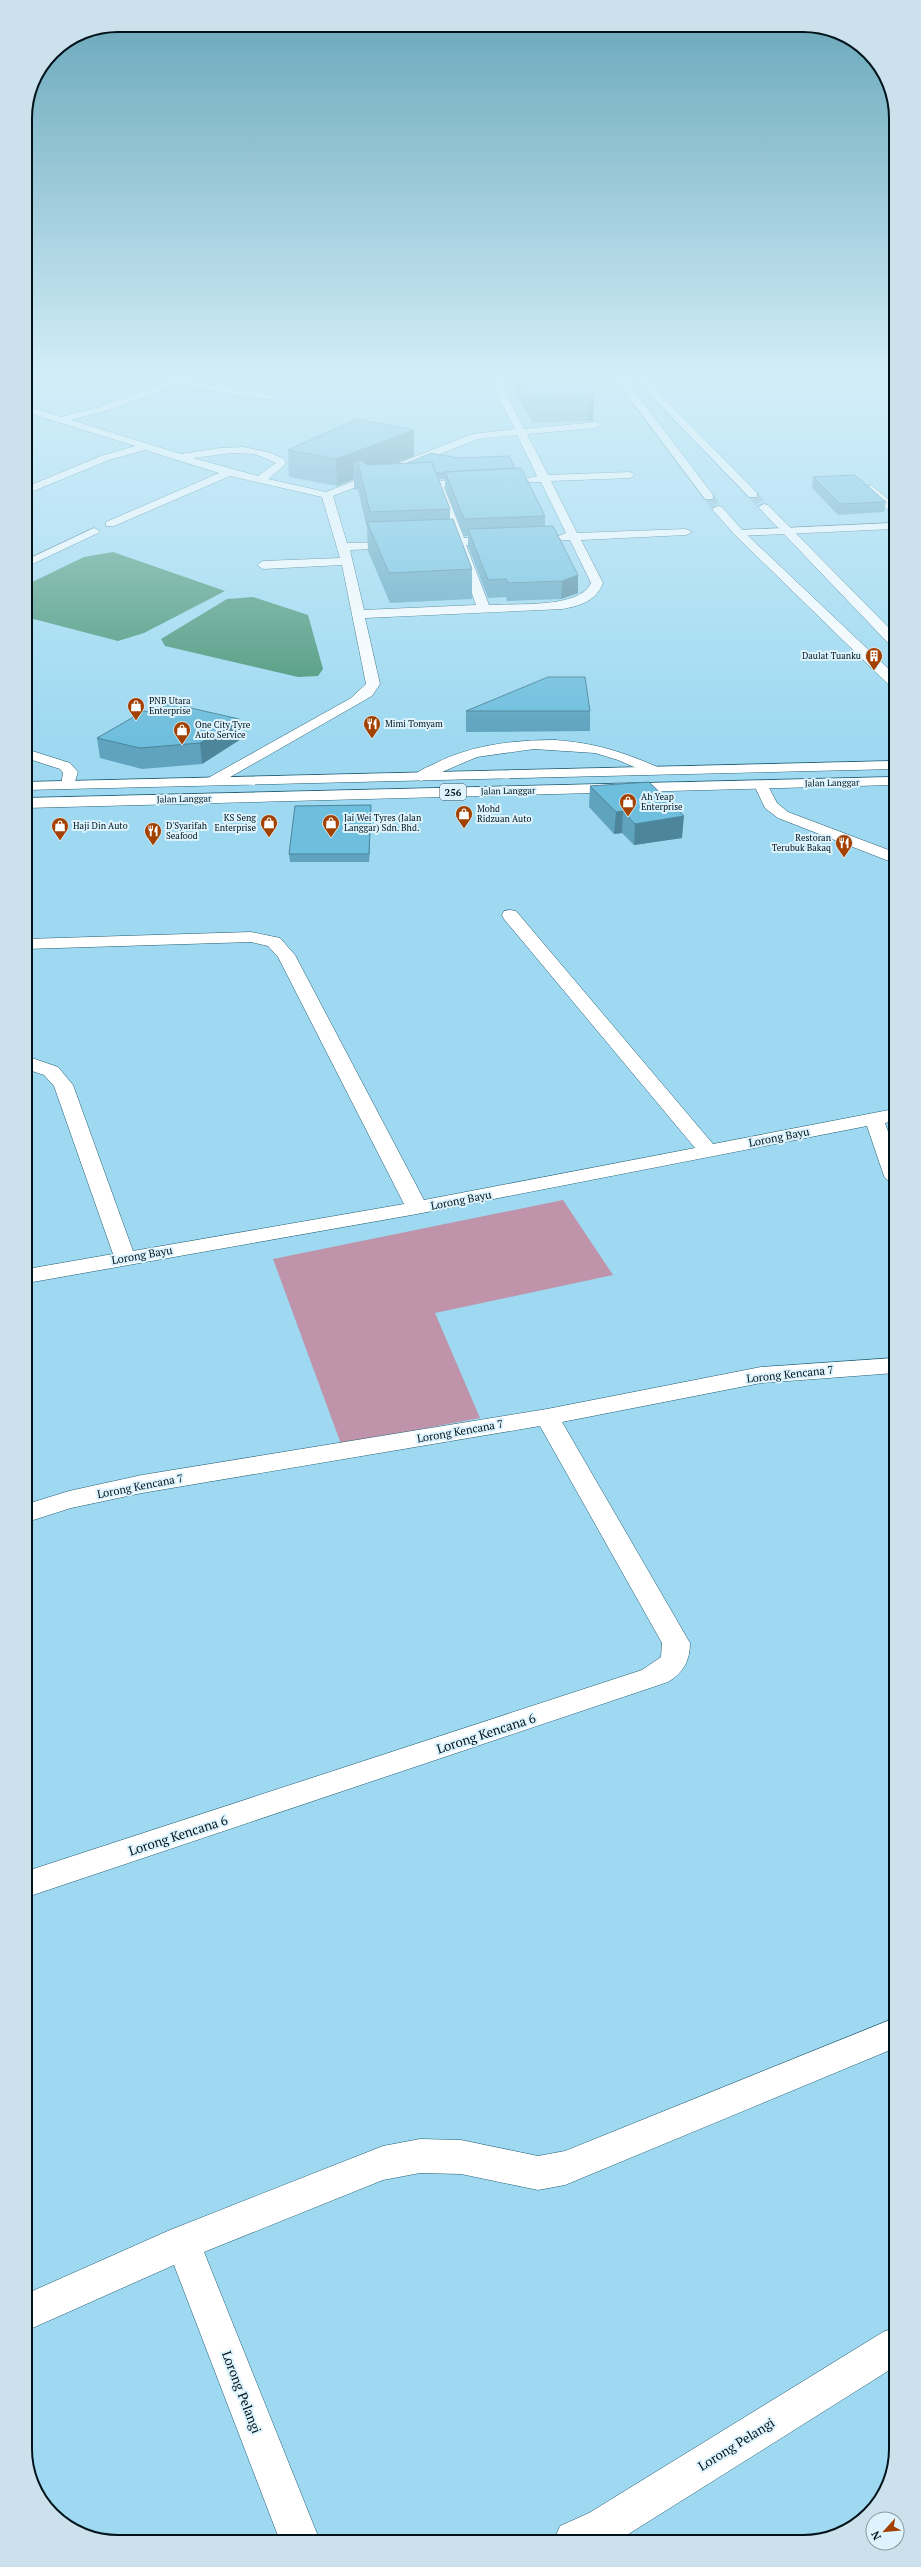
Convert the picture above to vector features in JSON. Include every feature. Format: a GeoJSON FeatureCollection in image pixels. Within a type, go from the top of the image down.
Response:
{"type":"FeatureCollection","features":[{"type":"Feature","properties":{"kind":"main road"},"geometry":{"type":"LineString","coordinates":[[110,524],[166,500]]}},
{"type":"Feature","properties":{"kind":"main road"},"geometry":{"type":"LineString","coordinates":[[213,781],[367,693],[373,684],[360,614],[347,561],[328,500]]}},
{"type":"Feature","properties":{"kind":"main road"},"geometry":{"type":"LineString","coordinates":[[443,500],[484,609]]}},
{"type":"Feature","properties":{"kind":"main road"},"geometry":{"type":"LineString","coordinates":[[360,614],[562,605],[572,604],[588,596],[595,588],[597,583],[555,500]]}},
{"type":"Feature","properties":{"kind":"main road"},"geometry":{"type":"LineString","coordinates":[[764,507],[889,636]]}},
{"type":"Feature","properties":{"kind":"main road"},"geometry":{"type":"LineString","coordinates":[[718,509],[740,533],[889,677]]}},
{"type":"Feature","properties":{"kind":"main road"},"geometry":{"type":"LineString","coordinates":[[740,533],[889,526]]}},
{"type":"Feature","properties":{"kind":"main road"},"geometry":{"type":"LineString","coordinates":[[32,561],[94,531]]}},
{"type":"Feature","properties":{"kind":"main road"},"geometry":{"type":"LineString","coordinates":[[552,537],[686,532]]}},
{"type":"Feature","properties":{"kind":"main road"},"geometry":{"type":"LineString","coordinates":[[343,548],[506,540]]}},
{"type":"Feature","properties":{"kind":"main road"},"geometry":{"type":"LineString","coordinates":[[263,565],[347,561]]}},
{"type":"Feature","properties":{"kind":"main road"},"geometry":{"type":"LineString","coordinates":[[421,777],[456,759],[505,747],[548,745],[593,748],[615,753],[655,772]]}},
{"type":"Feature","properties":{"kind":"main road"},"geometry":{"type":"LineString","coordinates":[[32,755],[65,766],[71,772],[68,785]]}},
{"type":"Feature","properties":{"kind":"main road"},"geometry":{"type":"LineString","coordinates":[[867,766],[889,755]]}},
{"type":"Feature","properties":{"kind":"main road","name":"Jalan Langgar"},"geometry":{"type":"LineString","coordinates":[[32,786],[889,765]]}},
{"type":"Feature","properties":{"kind":"main road","name":"Jalan Langgar"},"geometry":{"type":"LineString","coordinates":[[32,803],[889,782]]}},
{"type":"Feature","properties":{"kind":"main road"},"geometry":{"type":"LineString","coordinates":[[761,785],[770,805],[783,815],[889,856]]}},
{"type":"Feature","properties":{"kind":"main road"},"geometry":{"type":"LineString","coordinates":[[510,915],[707,1150]]}},
{"type":"Feature","properties":{"kind":"main road"},"geometry":{"type":"LineString","coordinates":[[32,944],[251,937],[274,942],[286,955],[417,1208]]}},
{"type":"Feature","properties":{"kind":"main road"},"geometry":{"type":"LineString","coordinates":[[32,1064],[51,1071],[63,1085],[125,1258]]}},
{"type":"Feature","properties":{"kind":"main road","name":"Lorong Bayu"},"geometry":{"type":"LineString","coordinates":[[32,1275],[417,1208],[707,1150],[889,1116]]}},
{"type":"Feature","properties":{"kind":"main road"},"geometry":{"type":"LineString","coordinates":[[874,1119],[889,1162]]}},
{"type":"Feature","properties":{"kind":"main road","name":"Lorong Kencana 7"},"geometry":{"type":"LineString","coordinates":[[32,1511],[69,1500],[142,1484],[547,1417],[761,1375],[889,1365]]}},
{"type":"Feature","properties":{"kind":"main road","name":"Lorong Kencana 6"},"geometry":{"type":"LineString","coordinates":[[32,1883],[652,1678],[668,1668],[677,1656],[676,1643],[547,1417]]}},
{"type":"Feature","properties":{"kind":"main road"},"geometry":{"type":"LineString","coordinates":[[32,2310],[183,2243],[383,2163],[420,2156],[461,2157],[538,2173],[565,2168],[889,2035]]}},
{"type":"Feature","properties":{"kind":"main road","name":"Lorong Pelangi"},"geometry":{"type":"LineString","coordinates":[[183,2243],[298,2535]]}},
{"type":"Feature","properties":{"kind":"main road","name":"Lorong Pelangi"},"geometry":{"type":"LineString","coordinates":[[595,2535],[889,2348]]}},
{"type":"Feature","properties":{"kind":"shaded area"},"geometry":{"type":"Polygon","coordinates":[[[113,552],[225,591],[144,633],[118,641],[32,619],[32,582],[84,557],[113,552]]]}},
{"type":"Feature","properties":{"kind":"shaded area"},"geometry":{"type":"Polygon","coordinates":[[[253,597],[308,615],[323,669],[318,676],[298,677],[165,646],[161,639],[227,599],[253,597]]]}},
{"type":"Feature","properties":{"kind":"shaded area"},"geometry":{"type":"Polygon","coordinates":[[[563,1200],[613,1275],[435,1313],[480,1418],[341,1444],[273,1259],[563,1200]]]}},
{"type":"Feature","properties":{"kind":"building"},"geometry":{"type":"Polygon","coordinates":[[[367,500],[446,500],[450,509],[370,512],[367,500]]]}},
{"type":"Feature","properties":{"kind":"building"},"geometry":{"type":"Polygon","coordinates":[[[456,500],[537,500],[545,516],[464,519],[456,500]]]}},
{"type":"Feature","properties":{"kind":"building"},"geometry":{"type":"Polygon","coordinates":[[[836,500],[883,500],[886,502],[840,504],[836,500]]]}},
{"type":"Feature","properties":{"kind":"building"},"geometry":{"type":"Polygon","coordinates":[[[453,519],[472,569],[389,573],[367,522],[453,519]]]}},
{"type":"Feature","properties":{"kind":"building"},"geometry":{"type":"Polygon","coordinates":[[[553,526],[578,575],[562,581],[508,583],[506,579],[488,580],[468,529],[553,526]]]}},
{"type":"Feature","properties":{"kind":"building"},"geometry":{"type":"Polygon","coordinates":[[[548,677],[585,677],[590,711],[466,711],[548,677]]]}},
{"type":"Feature","properties":{"kind":"building"},"geometry":{"type":"Polygon","coordinates":[[[169,703],[239,719],[200,743],[140,748],[97,738],[144,711],[152,713],[169,703]]]}},
{"type":"Feature","properties":{"kind":"building"},"geometry":{"type":"Polygon","coordinates":[[[649,782],[684,816],[635,824],[623,811],[616,812],[590,786],[649,782]]]}},
{"type":"Feature","properties":{"kind":"building","name":"Jai Wei Tyres (Jalan Langgar) Sdn. Bhd."},"geometry":{"type":"Polygon","coordinates":[[[371,805],[369,854],[289,854],[295,806],[371,805]]]}},
{"type":"Feature","properties":{"kind":"tunnel"},"geometry":{"type":"LineString","coordinates":[[711,500],[718,509]]}},
{"type":"Feature","properties":{"kind":"tunnel"},"geometry":{"type":"LineString","coordinates":[[757,500],[764,507]]}},
{"type":"Feature","properties":{"kind":"place","name":"Daulat Tuanku"},"geometry":{"type":"Point","coordinates":[874,671]}},
{"type":"Feature","properties":{"kind":"place","name":"PNB Utara Enterprise"},"geometry":{"type":"Point","coordinates":[136,721]}},
{"type":"Feature","properties":{"kind":"place","name":"Mimi Tomyam"},"geometry":{"type":"Point","coordinates":[372,739]}},
{"type":"Feature","properties":{"kind":"place","name":"One City Tyre Auto Service"},"geometry":{"type":"Point","coordinates":[182,745]}},
{"type":"Feature","properties":{"kind":"place","name":"Ah Yeap Enterprise"},"geometry":{"type":"Point","coordinates":[628,817]}},
{"type":"Feature","properties":{"kind":"place","name":"Mohd Ridzuan Auto"},"geometry":{"type":"Point","coordinates":[464,829]}},
{"type":"Feature","properties":{"kind":"place","name":"KS Seng Enterprise"},"geometry":{"type":"Point","coordinates":[269,838]}},
{"type":"Feature","properties":{"kind":"place","name":"Jai Wei Tyres (Jalan Langgar) Sdn. Bhd."},"geometry":{"type":"Point","coordinates":[331,838]}},
{"type":"Feature","properties":{"kind":"place","name":"Haji Din Auto"},"geometry":{"type":"Point","coordinates":[60,841]}},
{"type":"Feature","properties":{"kind":"place","name":"D'Syarifah Seafood"},"geometry":{"type":"Point","coordinates":[153,846]}},
{"type":"Feature","properties":{"kind":"place","name":"Restoran Terubuk Bakaq"},"geometry":{"type":"Point","coordinates":[844,858]}}]}
